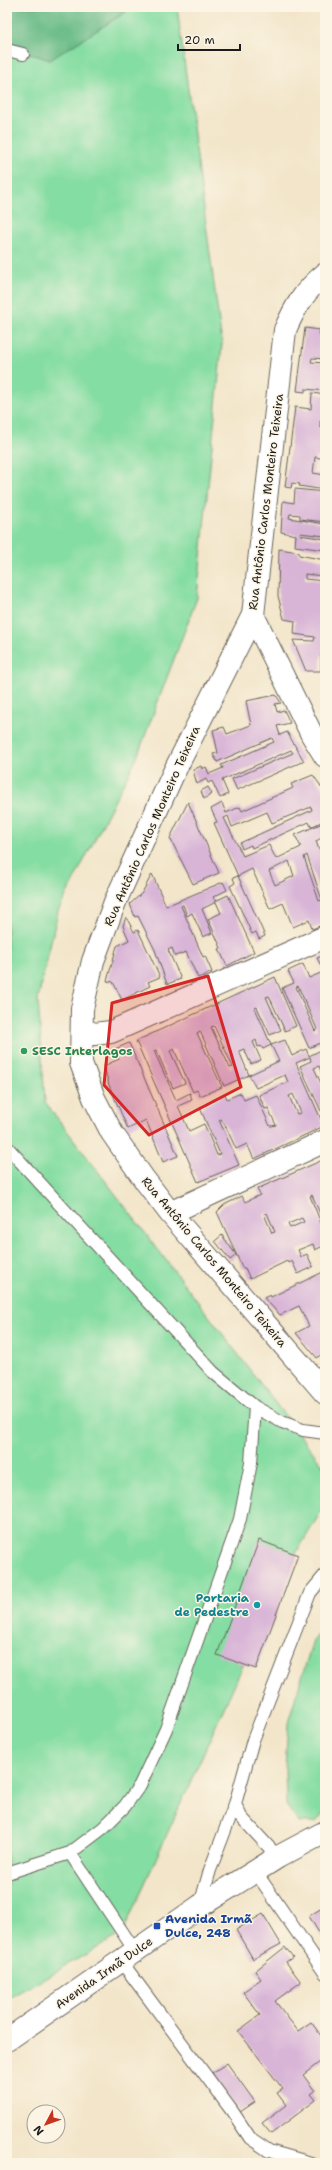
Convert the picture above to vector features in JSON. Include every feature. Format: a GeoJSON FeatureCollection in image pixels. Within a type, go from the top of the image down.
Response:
{"type":"FeatureCollection","features":[{"type":"Feature","properties":{"kind":"street","name":"Rua Antônio Carlos Monteiro Teixeira"},"geometry":{"type":"LineString","coordinates":[[325,274],[305,292],[294,309],[285,330],[253,615],[174,772],[115,902],[93,961],[82,1009],[81,1063],[94,1098],[112,1133],[144,1179],[170,1213],[325,1393]]}},
{"type":"Feature","properties":{"kind":"street"},"geometry":{"type":"LineString","coordinates":[[253,615],[312,735],[325,756]]}},
{"type":"Feature","properties":{"kind":"street"},"geometry":{"type":"LineString","coordinates":[[82,1029],[94,1034],[111,1032],[325,937]]}},
{"type":"Feature","properties":{"kind":"street"},"geometry":{"type":"LineString","coordinates":[[170,1213],[325,1141]]}},
{"type":"Feature","properties":{"kind":"street","name":"Avenida Irmã Dulce"},"geometry":{"type":"LineString","coordinates":[[7,2040],[200,1906],[287,1852],[325,1832]]}},
{"type":"Feature","properties":{"kind":"street","name":"Avenida Irmã Dulce"},"geometry":{"type":"LineString","coordinates":[[287,1852],[325,1846]]}},
{"type":"Feature","properties":{"kind":"lane"},"geometry":{"type":"LineString","coordinates":[[7,50],[23,54]]}},
{"type":"Feature","properties":{"kind":"lane"},"geometry":{"type":"LineString","coordinates":[[7,1147],[213,1372],[255,1407],[303,1430],[325,1433]]}},
{"type":"Feature","properties":{"kind":"lane"},"geometry":{"type":"LineString","coordinates":[[7,1873],[70,1853],[104,1828],[125,1806],[140,1785],[166,1729],[240,1519],[251,1464],[255,1407]]}},
{"type":"Feature","properties":{"kind":"lane"},"geometry":{"type":"LineString","coordinates":[[200,1906],[210,1870],[234,1804],[253,1740],[286,1652],[310,1593],[325,1575]]}},
{"type":"Feature","properties":{"kind":"lane"},"geometry":{"type":"LineString","coordinates":[[234,1804],[241,1818],[287,1852]]}},
{"type":"Feature","properties":{"kind":"lane"},"geometry":{"type":"LineString","coordinates":[[70,1853],[128,1956],[250,2138],[269,2151],[311,2163]]}},
{"type":"Feature","properties":{"kind":"lane"},"geometry":{"type":"LineString","coordinates":[[255,1871],[325,1973]]}},
{"type":"Feature","properties":{"kind":"highlighted area"},"geometry":{"type":"Polygon","coordinates":[[[208,976],[241,1087],[149,1135],[104,1085],[112,1003],[208,976]]]}},
{"type":"Feature","properties":{"kind":"green space","name":"SESC Interlagos"},"geometry":{"type":"Polygon","coordinates":[[[7,7],[177,7],[222,344],[197,598],[137,757],[58,911],[38,999],[45,1102],[325,1468],[325,1505],[286,1570],[122,1934],[7,1999],[7,7]]]}},
{"type":"Feature","properties":{"kind":"green space"},"geometry":{"type":"Polygon","coordinates":[[[7,7],[107,7],[126,12],[50,60],[7,46],[7,7]]]}},
{"type":"Feature","properties":{"kind":"green space"},"geometry":{"type":"Polygon","coordinates":[[[325,1626],[325,1812],[316,1822],[298,1822],[286,1805],[285,1768],[288,1723],[313,1640],[325,1626]]]}},
{"type":"Feature","properties":{"kind":"building"},"geometry":{"type":"Polygon","coordinates":[[[325,312],[325,331],[321,330],[325,312]]]}},
{"type":"Feature","properties":{"kind":"building"},"geometry":{"type":"Polygon","coordinates":[[[305,328],[320,330],[319,334],[325,335],[325,359],[312,358],[311,362],[325,363],[325,391],[305,389],[305,392],[297,391],[305,328]]]}},
{"type":"Feature","properties":{"kind":"building"},"geometry":{"type":"Polygon","coordinates":[[[312,393],[325,395],[325,422],[320,421],[320,427],[325,428],[325,440],[322,439],[321,446],[325,446],[325,459],[315,457],[313,473],[325,475],[325,490],[299,486],[300,484],[292,483],[291,488],[285,487],[295,407],[311,409],[312,393]]]}},
{"type":"Feature","properties":{"kind":"building"},"geometry":{"type":"Polygon","coordinates":[[[295,489],[325,492],[325,522],[300,519],[300,515],[290,514],[289,518],[325,524],[325,536],[300,533],[300,535],[325,539],[325,550],[295,546],[296,535],[281,532],[283,501],[294,503],[295,489]]]}},
{"type":"Feature","properties":{"kind":"building"},"geometry":{"type":"Polygon","coordinates":[[[279,549],[299,552],[299,555],[325,560],[325,655],[321,655],[321,671],[306,671],[293,640],[314,641],[315,637],[294,634],[295,621],[284,619],[278,596],[279,549]],[[305,574],[305,579],[324,581],[323,576],[305,574]]]}},
{"type":"Feature","properties":{"kind":"building"},"geometry":{"type":"Polygon","coordinates":[[[276,695],[281,703],[275,704],[277,712],[284,710],[290,723],[277,726],[280,735],[287,732],[304,761],[237,790],[232,779],[293,753],[291,750],[222,780],[228,794],[220,798],[212,781],[208,783],[206,779],[197,784],[193,770],[201,766],[202,769],[206,767],[209,774],[223,768],[221,765],[274,742],[272,738],[217,762],[213,754],[218,753],[213,730],[224,727],[227,734],[251,725],[246,701],[276,695]]]}},
{"type":"Feature","properties":{"kind":"building"},"geometry":{"type":"Polygon","coordinates":[[[313,775],[325,792],[325,820],[311,827],[309,822],[252,848],[251,845],[242,849],[240,843],[312,810],[311,807],[272,823],[267,812],[232,827],[228,816],[224,818],[243,856],[269,845],[276,859],[301,847],[295,835],[325,822],[325,836],[316,841],[319,850],[325,848],[325,924],[312,929],[309,920],[293,927],[283,903],[270,909],[252,869],[238,876],[214,823],[217,822],[211,809],[222,803],[226,813],[240,807],[242,811],[293,788],[291,784],[313,775]],[[307,855],[304,857],[319,901],[322,900],[307,855]],[[289,861],[269,871],[275,885],[294,876],[289,861]]]}},
{"type":"Feature","properties":{"kind":"building"},"geometry":{"type":"Polygon","coordinates":[[[208,787],[212,794],[204,799],[201,791],[208,787]]]}},
{"type":"Feature","properties":{"kind":"building"},"geometry":{"type":"Polygon","coordinates":[[[188,802],[219,873],[193,884],[170,838],[188,802]]]}},
{"type":"Feature","properties":{"kind":"building"},"geometry":{"type":"Polygon","coordinates":[[[152,874],[166,906],[223,882],[227,890],[213,897],[215,901],[228,895],[254,952],[227,966],[208,919],[221,913],[216,902],[202,909],[212,933],[203,937],[192,913],[187,916],[183,905],[181,906],[203,957],[205,956],[212,972],[198,978],[186,952],[175,956],[172,948],[168,950],[181,979],[167,984],[155,950],[138,916],[135,917],[130,904],[142,893],[152,874]]]}},
{"type":"Feature","properties":{"kind":"building"},"geometry":{"type":"Polygon","coordinates":[[[238,876],[265,936],[259,939],[256,932],[252,934],[230,886],[235,883],[233,878],[238,876]]]}},
{"type":"Feature","properties":{"kind":"building"},"geometry":{"type":"Polygon","coordinates":[[[126,917],[134,932],[138,930],[160,977],[148,982],[150,986],[122,1000],[113,982],[107,981],[117,946],[129,940],[123,926],[126,917]]]}},
{"type":"Feature","properties":{"kind":"building"},"geometry":{"type":"Polygon","coordinates":[[[325,955],[325,973],[317,958],[325,955]]]}},
{"type":"Feature","properties":{"kind":"building"},"geometry":{"type":"Polygon","coordinates":[[[303,964],[309,978],[323,972],[325,976],[325,1004],[321,1006],[325,1014],[325,1080],[319,1066],[314,1068],[325,1092],[325,1110],[321,1111],[300,1066],[311,1061],[310,1057],[296,1063],[324,1126],[254,1159],[247,1144],[236,1149],[221,1119],[219,1120],[239,1165],[198,1182],[136,1041],[275,977],[296,1026],[285,1031],[269,996],[266,997],[281,1030],[270,1035],[257,1007],[255,1008],[271,1045],[285,1040],[292,1056],[306,1049],[309,1056],[323,1049],[320,1043],[309,1048],[282,988],[294,983],[288,971],[303,964]],[[298,986],[296,987],[315,1031],[317,1029],[298,986]],[[214,1026],[211,1027],[230,1068],[233,1067],[214,1026]],[[200,1031],[197,1033],[222,1087],[200,1096],[197,1090],[193,1092],[174,1049],[170,1051],[185,1083],[173,1088],[156,1050],[154,1051],[176,1100],[190,1093],[192,1100],[178,1106],[189,1131],[204,1124],[217,1155],[220,1154],[200,1108],[225,1094],[227,1099],[241,1093],[244,1100],[256,1095],[270,1126],[276,1125],[268,1108],[265,1109],[259,1095],[288,1082],[285,1075],[256,1088],[249,1075],[224,1086],[200,1031]],[[256,1040],[253,1042],[261,1060],[251,1064],[244,1049],[239,1051],[249,1075],[279,1061],[271,1045],[263,1049],[261,1046],[258,1047],[256,1040]],[[293,1094],[289,1096],[297,1114],[301,1113],[293,1094]]]}},
{"type":"Feature","properties":{"kind":"building"},"geometry":{"type":"Polygon","coordinates":[[[129,1043],[178,1156],[163,1162],[146,1120],[128,1129],[109,1085],[104,1066],[119,1059],[115,1049],[129,1043]]]}},
{"type":"Feature","properties":{"kind":"building"},"geometry":{"type":"Polygon","coordinates":[[[325,1159],[325,1225],[312,1195],[310,1196],[325,1233],[325,1245],[315,1250],[313,1244],[298,1250],[301,1257],[307,1254],[313,1267],[298,1274],[292,1261],[288,1263],[287,1261],[250,1279],[245,1268],[243,1269],[217,1212],[224,1205],[242,1196],[245,1202],[260,1195],[257,1189],[325,1159]],[[267,1213],[264,1214],[272,1233],[275,1232],[267,1213]],[[302,1218],[288,1224],[290,1228],[304,1222],[302,1218]]]}},
{"type":"Feature","properties":{"kind":"building"},"geometry":{"type":"Polygon","coordinates":[[[222,1235],[236,1255],[230,1260],[215,1241],[222,1235]]]}},
{"type":"Feature","properties":{"kind":"building"},"geometry":{"type":"Polygon","coordinates":[[[325,1271],[325,1351],[317,1358],[296,1333],[309,1326],[299,1306],[280,1315],[264,1298],[270,1295],[271,1297],[325,1271]]]}},
{"type":"Feature","properties":{"kind":"building","name":"Portaria de Pedestre"},"geometry":{"type":"Polygon","coordinates":[[[259,1540],[298,1555],[256,1669],[217,1655],[259,1540]]]}},
{"type":"Feature","properties":{"kind":"building"},"geometry":{"type":"Polygon","coordinates":[[[322,1908],[325,1913],[325,1936],[322,1938],[309,1916],[322,1908]]]}},
{"type":"Feature","properties":{"kind":"building"},"geometry":{"type":"Polygon","coordinates":[[[263,1914],[281,1944],[253,1959],[236,1930],[263,1914]]]}},
{"type":"Feature","properties":{"kind":"building"},"geometry":{"type":"Polygon","coordinates":[[[285,1947],[293,1957],[286,1962],[301,1982],[275,2001],[298,2031],[311,2022],[325,2041],[325,2058],[303,2075],[315,2091],[311,2094],[316,2100],[271,2134],[262,2123],[286,2105],[277,2093],[283,2089],[238,2031],[260,2015],[243,1992],[261,1979],[255,1971],[285,1947]]]}},
{"type":"Feature","properties":{"kind":"building"},"geometry":{"type":"Polygon","coordinates":[[[227,2063],[255,2102],[240,2112],[212,2073],[227,2063]]]}},
{"type":"Feature","properties":{"kind":"place","name":"SESC Interlagos"},"geometry":{"type":"Point","coordinates":[24,1051]}},
{"type":"Feature","properties":{"kind":"place","name":"Portaria de Pedestre"},"geometry":{"type":"Point","coordinates":[257,1605]}},
{"type":"Feature","properties":{"kind":"place","name":"Avenida Irmã Dulce, 248"},"geometry":{"type":"Point","coordinates":[157,1926]}}]}
